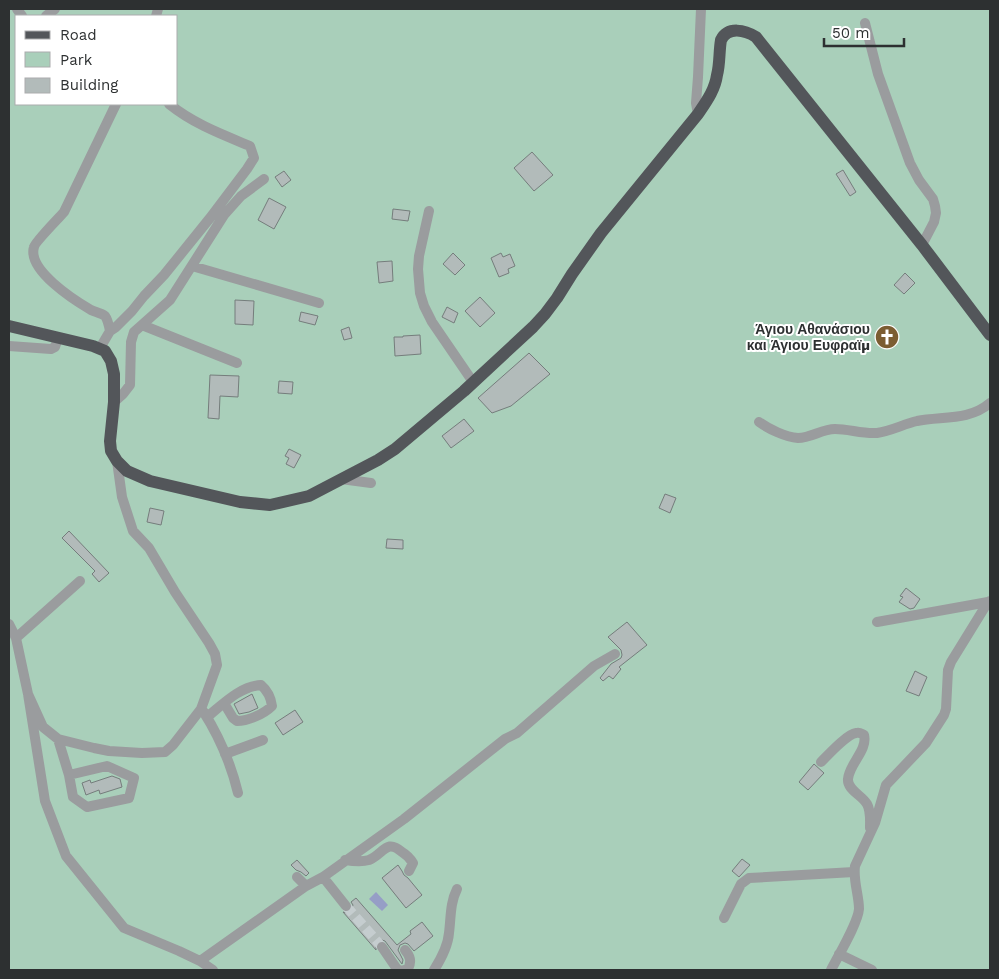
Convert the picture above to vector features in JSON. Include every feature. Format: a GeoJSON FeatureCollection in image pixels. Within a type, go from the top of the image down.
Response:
{"type":"FeatureCollection","features":[{"type":"Feature","properties":{"kind":"main road"},"geometry":{"type":"LineString","coordinates":[[9,326],[100,348],[105,351],[111,361],[114,374],[111,451],[117,462],[127,471],[150,481],[240,502],[270,505],[309,496],[396,449],[473,382],[545,314],[601,233],[698,114],[714,87],[721,40],[724,34],[737,30],[756,37],[922,245],[990,335]]}},
{"type":"Feature","properties":{"kind":"street"},"geometry":{"type":"LineString","coordinates":[[698,114],[696,103],[701,9]]}},
{"type":"Feature","properties":{"kind":"street"},"geometry":{"type":"LineString","coordinates":[[865,22],[878,74],[910,163],[919,180],[933,199],[935,206],[934,222],[922,245]]}},
{"type":"Feature","properties":{"kind":"street"},"geometry":{"type":"LineString","coordinates":[[110,331],[104,316],[68,295],[46,278],[34,260],[33,254],[36,243],[56,222],[67,206],[116,105]]}},
{"type":"Feature","properties":{"kind":"street"},"geometry":{"type":"LineString","coordinates":[[100,348],[110,331],[132,311],[164,275],[210,218],[254,158],[250,146],[214,132],[170,105]]}},
{"type":"Feature","properties":{"kind":"street"},"geometry":{"type":"LineString","coordinates":[[114,402],[130,385],[131,342],[134,332],[170,300],[224,214],[241,196],[264,179]]}},
{"type":"Feature","properties":{"kind":"street"},"geometry":{"type":"LineString","coordinates":[[429,211],[419,256],[420,293],[432,322],[473,382]]}},
{"type":"Feature","properties":{"kind":"street"},"geometry":{"type":"LineString","coordinates":[[192,266],[319,303]]}},
{"type":"Feature","properties":{"kind":"street"},"geometry":{"type":"LineString","coordinates":[[142,325],[237,363]]}},
{"type":"Feature","properties":{"kind":"street"},"geometry":{"type":"LineString","coordinates":[[9,346],[51,350],[55,347],[58,338]]}},
{"type":"Feature","properties":{"kind":"street"},"geometry":{"type":"LineString","coordinates":[[759,422],[771,430],[797,438],[808,437],[834,429],[862,433],[878,432],[928,419],[961,417],[984,409],[990,403]]}},
{"type":"Feature","properties":{"kind":"street"},"geometry":{"type":"LineString","coordinates":[[117,462],[122,497],[133,531],[149,548],[215,654],[217,665],[204,713],[226,754],[238,793]]}},
{"type":"Feature","properties":{"kind":"street"},"geometry":{"type":"LineString","coordinates":[[341,479],[371,483]]}},
{"type":"Feature","properties":{"kind":"street"},"geometry":{"type":"LineString","coordinates":[[16,638],[80,581]]}},
{"type":"Feature","properties":{"kind":"street"},"geometry":{"type":"LineString","coordinates":[[877,622],[989,602]]}},
{"type":"Feature","properties":{"kind":"street"},"geometry":{"type":"LineString","coordinates":[[831,970],[858,915],[854,872],[858,858],[875,823],[886,784],[926,743],[944,715],[948,670],[951,662],[989,602]]}},
{"type":"Feature","properties":{"kind":"street"},"geometry":{"type":"LineString","coordinates":[[9,624],[16,638],[28,694],[45,801],[66,856],[124,928],[179,950],[213,970]]}},
{"type":"Feature","properties":{"kind":"street"},"geometry":{"type":"LineString","coordinates":[[200,961],[404,819],[505,739],[517,733],[594,666],[615,654]]}},
{"type":"Feature","properties":{"kind":"street"},"geometry":{"type":"LineString","coordinates":[[28,694],[43,727],[58,739],[109,751],[142,753],[165,752],[204,713],[255,686],[261,685],[266,689],[272,706],[267,711],[237,722],[224,703]]}},
{"type":"Feature","properties":{"kind":"street"},"geometry":{"type":"LineString","coordinates":[[821,762],[849,735],[860,733],[864,735],[865,742],[848,779],[851,788],[865,801],[870,810],[870,834]]}},
{"type":"Feature","properties":{"kind":"street"},"geometry":{"type":"LineString","coordinates":[[58,739],[69,775],[73,797],[87,807],[129,798],[134,778],[107,766],[69,775]]}},
{"type":"Feature","properties":{"kind":"street"},"geometry":{"type":"LineString","coordinates":[[226,754],[263,740]]}},
{"type":"Feature","properties":{"kind":"street"},"geometry":{"type":"LineString","coordinates":[[345,860],[367,861],[388,847],[393,846],[410,858],[413,864],[409,871]]}},
{"type":"Feature","properties":{"kind":"street"},"geometry":{"type":"LineString","coordinates":[[724,918],[741,884],[749,878],[854,872]]}},
{"type":"Feature","properties":{"kind":"street"},"geometry":{"type":"LineString","coordinates":[[297,877],[306,886]]}},
{"type":"Feature","properties":{"kind":"street"},"geometry":{"type":"LineString","coordinates":[[323,877],[346,906]]}},
{"type":"Feature","properties":{"kind":"street"},"geometry":{"type":"LineString","coordinates":[[434,970],[448,940],[452,903],[457,889]]}},
{"type":"Feature","properties":{"kind":"street"},"geometry":{"type":"LineString","coordinates":[[382,947],[397,970],[400,970]]}},
{"type":"Feature","properties":{"kind":"street"},"geometry":{"type":"LineString","coordinates":[[404,970],[408,969],[410,965],[410,956],[405,950]]}},
{"type":"Feature","properties":{"kind":"street"},"geometry":{"type":"LineString","coordinates":[[839,954],[862,967],[872,970]]}},
{"type":"Feature","properties":{"kind":"green space"},"geometry":{"type":"Polygon","coordinates":[[[9,9],[990,9],[990,970],[9,970],[9,9]]]}},
{"type":"Feature","properties":{"kind":"water"},"geometry":{"type":"Polygon","coordinates":[[[376,892],[388,905],[382,911],[369,899],[376,892]]]}},
{"type":"Feature","properties":{"kind":"building"},"geometry":{"type":"Polygon","coordinates":[[[532,152],[553,175],[534,191],[514,168],[532,152]]]}},
{"type":"Feature","properties":{"kind":"building"},"geometry":{"type":"Polygon","coordinates":[[[843,170],[856,192],[850,196],[836,174],[843,170]]]}},
{"type":"Feature","properties":{"kind":"building"},"geometry":{"type":"Polygon","coordinates":[[[284,171],[291,180],[282,187],[275,177],[284,171]]]}},
{"type":"Feature","properties":{"kind":"building"},"geometry":{"type":"Polygon","coordinates":[[[269,198],[286,207],[274,229],[258,220],[269,198]]]}},
{"type":"Feature","properties":{"kind":"building"},"geometry":{"type":"Polygon","coordinates":[[[393,209],[410,211],[408,221],[392,219],[393,209]]]}},
{"type":"Feature","properties":{"kind":"building"},"geometry":{"type":"Polygon","coordinates":[[[453,253],[465,265],[455,275],[443,264],[453,253]]]}},
{"type":"Feature","properties":{"kind":"building"},"geometry":{"type":"Polygon","coordinates":[[[501,253],[503,257],[510,254],[515,266],[508,269],[509,273],[499,277],[491,258],[501,253]]]}},
{"type":"Feature","properties":{"kind":"building"},"geometry":{"type":"Polygon","coordinates":[[[392,261],[393,281],[379,283],[377,262],[392,261]]]}},
{"type":"Feature","properties":{"kind":"building"},"geometry":{"type":"Polygon","coordinates":[[[905,273],[915,283],[904,294],[894,285],[905,273]]]}},
{"type":"Feature","properties":{"kind":"building"},"geometry":{"type":"Polygon","coordinates":[[[480,297],[495,313],[480,327],[465,311],[480,297]]]}},
{"type":"Feature","properties":{"kind":"building"},"geometry":{"type":"Polygon","coordinates":[[[235,300],[254,301],[253,325],[235,324],[235,300]]]}},
{"type":"Feature","properties":{"kind":"building"},"geometry":{"type":"Polygon","coordinates":[[[447,307],[458,313],[454,323],[442,317],[447,307]]]}},
{"type":"Feature","properties":{"kind":"building"},"geometry":{"type":"Polygon","coordinates":[[[301,312],[318,316],[315,325],[299,321],[301,312]]]}},
{"type":"Feature","properties":{"kind":"building"},"geometry":{"type":"Polygon","coordinates":[[[349,327],[352,338],[344,340],[341,330],[349,327]]]}},
{"type":"Feature","properties":{"kind":"building"},"geometry":{"type":"Polygon","coordinates":[[[420,335],[421,354],[395,356],[394,337],[420,335]]]}},
{"type":"Feature","properties":{"kind":"building"},"geometry":{"type":"Polygon","coordinates":[[[529,353],[550,374],[511,406],[492,413],[478,398],[529,353]]]}},
{"type":"Feature","properties":{"kind":"building"},"geometry":{"type":"Polygon","coordinates":[[[210,375],[239,376],[238,397],[220,396],[219,419],[208,418],[210,375]]]}},
{"type":"Feature","properties":{"kind":"building"},"geometry":{"type":"Polygon","coordinates":[[[279,381],[293,382],[292,394],[278,393],[279,381]]]}},
{"type":"Feature","properties":{"kind":"building"},"geometry":{"type":"Polygon","coordinates":[[[464,419],[474,431],[451,448],[442,436],[464,419]]]}},
{"type":"Feature","properties":{"kind":"building"},"geometry":{"type":"Polygon","coordinates":[[[289,449],[301,455],[294,468],[286,464],[289,458],[285,456],[289,449]]]}},
{"type":"Feature","properties":{"kind":"building"},"geometry":{"type":"Polygon","coordinates":[[[665,494],[676,498],[670,513],[659,508],[665,494]]]}},
{"type":"Feature","properties":{"kind":"building"},"geometry":{"type":"Polygon","coordinates":[[[150,508],[164,511],[161,525],[147,522],[150,508]]]}},
{"type":"Feature","properties":{"kind":"building"},"geometry":{"type":"Polygon","coordinates":[[[69,531],[109,573],[99,582],[92,574],[95,571],[62,538],[69,531]]]}},
{"type":"Feature","properties":{"kind":"building"},"geometry":{"type":"Polygon","coordinates":[[[387,539],[403,540],[403,549],[386,548],[387,539]]]}},
{"type":"Feature","properties":{"kind":"building"},"geometry":{"type":"Polygon","coordinates":[[[906,588],[920,599],[914,608],[910,609],[899,602],[903,597],[900,596],[906,588]]]}},
{"type":"Feature","properties":{"kind":"building"},"geometry":{"type":"Polygon","coordinates":[[[627,622],[647,645],[619,667],[621,669],[613,679],[609,676],[603,681],[600,678],[611,664],[621,658],[622,655],[621,650],[608,637],[627,622]]]}},
{"type":"Feature","properties":{"kind":"building"},"geometry":{"type":"Polygon","coordinates":[[[915,671],[927,677],[919,696],[906,691],[915,671]]]}},
{"type":"Feature","properties":{"kind":"building"},"geometry":{"type":"Polygon","coordinates":[[[252,694],[258,708],[239,714],[234,704],[252,694]]]}},
{"type":"Feature","properties":{"kind":"building"},"geometry":{"type":"Polygon","coordinates":[[[295,710],[303,722],[283,735],[275,723],[295,710]]]}},
{"type":"Feature","properties":{"kind":"building"},"geometry":{"type":"Polygon","coordinates":[[[814,764],[824,773],[808,790],[799,782],[814,764]]]}},
{"type":"Feature","properties":{"kind":"building"},"geometry":{"type":"Polygon","coordinates":[[[112,776],[120,779],[122,787],[100,794],[99,790],[86,795],[82,783],[90,780],[91,783],[112,776]]]}},
{"type":"Feature","properties":{"kind":"building"},"geometry":{"type":"Polygon","coordinates":[[[742,859],[750,865],[739,877],[732,871],[742,859]]]}},
{"type":"Feature","properties":{"kind":"building"},"geometry":{"type":"Polygon","coordinates":[[[297,860],[309,873],[306,876],[291,865],[297,860]]]}},
{"type":"Feature","properties":{"kind":"building"},"geometry":{"type":"Polygon","coordinates":[[[398,865],[404,875],[422,895],[406,908],[382,878],[398,865]]]}},
{"type":"Feature","properties":{"kind":"building"},"geometry":{"type":"Polygon","coordinates":[[[356,898],[397,945],[411,934],[410,931],[422,922],[433,936],[414,951],[408,944],[400,945],[398,950],[403,960],[402,964],[385,941],[382,940],[376,944],[376,950],[343,912],[351,911],[353,905],[351,902],[356,898]]]}},
{"type":"Feature","properties":{"kind":"tunnel"},"geometry":{"type":"LineString","coordinates":[[346,906],[382,947]]}},
{"type":"Feature","properties":{"kind":"place","name":"Άγιου Αθανάσιου και Άγιου Ευφραϊμ"},"geometry":{"type":"Point","coordinates":[887,337]}}]}
